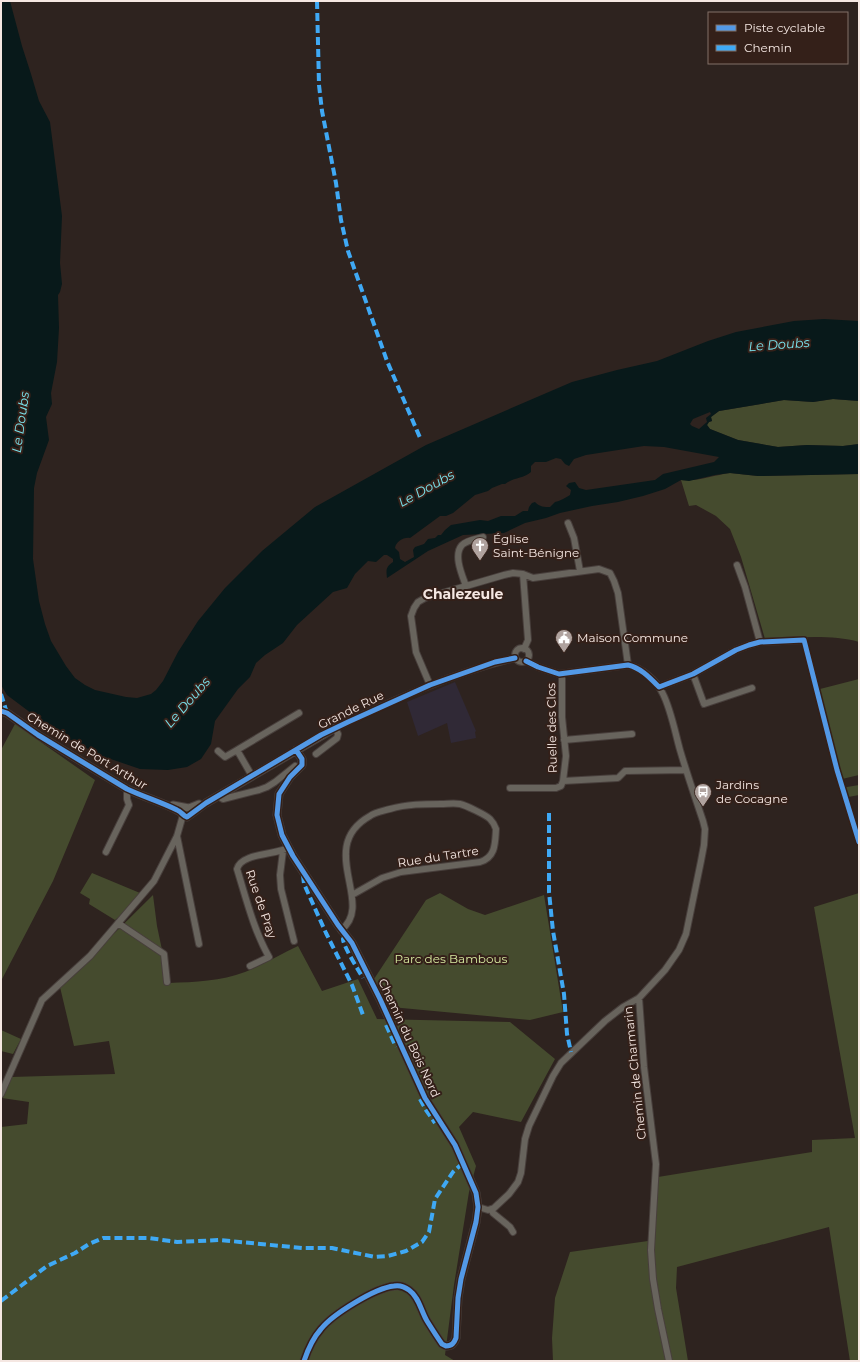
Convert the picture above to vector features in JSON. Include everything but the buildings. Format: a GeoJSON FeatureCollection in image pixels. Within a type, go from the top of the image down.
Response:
{"type":"FeatureCollection","features":[{"type":"Feature","properties":{"kind":"street"},"geometry":{"type":"LineString","coordinates":[[568,524],[574,538],[580,570]]}},
{"type":"Feature","properties":{"kind":"street"},"geometry":{"type":"LineString","coordinates":[[466,586],[460,570],[459,550],[466,543],[483,537]]}},
{"type":"Feature","properties":{"kind":"street"},"geometry":{"type":"LineString","coordinates":[[737,565],[745,587],[760,642]]}},
{"type":"Feature","properties":{"kind":"street"},"geometry":{"type":"LineString","coordinates":[[430,685],[416,652],[411,616],[418,602],[425,598],[514,573],[523,574],[533,578],[580,570],[599,569],[610,573],[618,593],[628,665]]}},
{"type":"Feature","properties":{"kind":"street"},"geometry":{"type":"LineString","coordinates":[[523,574],[528,640],[524,649]]}},
{"type":"Feature","properties":{"kind":"street"},"geometry":{"type":"LineString","coordinates":[[524,649],[516,651],[515,658],[520,662],[526,660],[554,673],[562,674],[628,665],[638,668],[659,687],[693,674],[736,650],[760,642],[804,640]]}},
{"type":"Feature","properties":{"kind":"street"},"geometry":{"type":"LineString","coordinates":[[524,649],[529,654],[526,660]]}},
{"type":"Feature","properties":{"kind":"street","name":"Grande Rue"},"geometry":{"type":"LineString","coordinates":[[187,812],[206,803],[335,728],[430,685],[495,662],[515,658]]}},
{"type":"Feature","properties":{"kind":"street","name":"Ruelle des Clos"},"geometry":{"type":"LineString","coordinates":[[562,674],[564,740],[566,756],[563,781]]}},
{"type":"Feature","properties":{"kind":"street"},"geometry":{"type":"LineString","coordinates":[[693,674],[704,704],[752,688]]}},
{"type":"Feature","properties":{"kind":"street","name":"Chemin de Charmarin"},"geometry":{"type":"LineString","coordinates":[[659,687],[666,701],[705,829],[701,861],[688,926],[683,941],[673,959],[657,980],[639,998],[644,1067],[656,1164],[651,1250],[653,1279],[669,1361]]}},
{"type":"Feature","properties":{"kind":"street","name":"Chemin de Port Arthur"},"geometry":{"type":"LineString","coordinates":[[1,711],[7,713],[38,735],[127,789],[141,796],[187,812]]}},
{"type":"Feature","properties":{"kind":"street"},"geometry":{"type":"LineString","coordinates":[[218,751],[225,757],[299,713]]}},
{"type":"Feature","properties":{"kind":"street"},"geometry":{"type":"LineString","coordinates":[[316,754],[337,738],[338,734],[335,728]]}},
{"type":"Feature","properties":{"kind":"street"},"geometry":{"type":"LineString","coordinates":[[564,740],[632,734]]}},
{"type":"Feature","properties":{"kind":"street"},"geometry":{"type":"LineString","coordinates":[[237,750],[252,776]]}},
{"type":"Feature","properties":{"kind":"street","name":"Chemin du Bois Nord"},"geometry":{"type":"LineString","coordinates":[[296,750],[302,759],[302,765],[290,778],[279,794],[278,808],[280,829],[285,850],[341,930],[352,943],[380,999],[425,1098],[455,1145],[473,1183],[478,1208],[476,1222],[461,1279],[458,1298],[456,1338],[451,1345],[446,1346],[442,1344],[412,1293],[402,1286],[394,1286],[369,1295],[329,1321],[312,1342],[304,1361]]}},
{"type":"Feature","properties":{"kind":"street"},"geometry":{"type":"LineString","coordinates":[[218,796],[220,798],[227,798],[260,790],[275,782],[295,766]]}},
{"type":"Feature","properties":{"kind":"street"},"geometry":{"type":"LineString","coordinates":[[510,788],[556,788],[561,786],[563,781],[618,778],[625,771],[686,770]]}},
{"type":"Feature","properties":{"kind":"street","name":"Chemin de Port Arthur"},"geometry":{"type":"LineString","coordinates":[[106,852],[129,805],[127,799],[127,789]]}},
{"type":"Feature","properties":{"kind":"street","name":"Rue du Tartre"},"geometry":{"type":"LineString","coordinates":[[341,930],[349,923],[351,918],[352,895],[345,862],[346,845],[351,832],[359,823],[371,815],[400,806],[460,804],[489,818],[495,827],[494,850],[491,856],[485,861],[401,872],[382,878],[352,895]]}},
{"type":"Feature","properties":{"kind":"street"},"geometry":{"type":"LineString","coordinates":[[1,1094],[42,1000],[90,956],[154,881],[177,836],[187,812]]}},
{"type":"Feature","properties":{"kind":"street"},"geometry":{"type":"LineString","coordinates":[[177,836],[199,944]]}},
{"type":"Feature","properties":{"kind":"street"},"geometry":{"type":"LineString","coordinates":[[285,850],[280,875],[281,889],[294,942]]}},
{"type":"Feature","properties":{"kind":"street","name":"Rue de Pray"},"geometry":{"type":"LineString","coordinates":[[250,966],[270,958],[263,946],[256,926],[237,869],[238,864],[243,860],[252,857],[285,850]]}},
{"type":"Feature","properties":{"kind":"street"},"geometry":{"type":"LineString","coordinates":[[118,923],[164,954],[167,982]]}},
{"type":"Feature","properties":{"kind":"street"},"geometry":{"type":"LineString","coordinates":[[478,1208],[492,1210],[509,1194],[520,1178],[525,1139],[529,1126],[553,1076],[561,1064],[605,1022],[623,1007],[639,998]]}},
{"type":"Feature","properties":{"kind":"street"},"geometry":{"type":"LineString","coordinates":[[492,1210],[493,1213],[510,1227],[513,1232]]}},
{"type":"Feature","properties":{"kind":"shaded area"},"geometry":{"type":"Polygon","coordinates":[[[455,682],[476,731],[476,738],[451,743],[447,723],[418,736],[407,702],[455,682]]]}},
{"type":"Feature","properties":{"kind":"green space"},"geometry":{"type":"Polygon","coordinates":[[[833,399],[859,401],[859,444],[843,446],[807,445],[778,447],[738,440],[710,429],[707,425],[712,421],[711,417],[719,411],[784,400],[813,402],[833,399]]]}},
{"type":"Feature","properties":{"kind":"green space"},"geometry":{"type":"Polygon","coordinates":[[[730,473],[758,476],[859,474],[859,642],[825,637],[765,639],[741,557],[730,529],[716,516],[696,505],[689,506],[681,480],[699,479],[730,473]]]}},
{"type":"Feature","properties":{"kind":"green space"},"geometry":{"type":"Polygon","coordinates":[[[859,679],[859,775],[842,779],[820,689],[859,679]]]}},
{"type":"Feature","properties":{"kind":"green space"},"geometry":{"type":"Polygon","coordinates":[[[15,724],[95,780],[53,881],[1,981],[1,750],[15,724]]]}},
{"type":"Feature","properties":{"kind":"green space"},"geometry":{"type":"Polygon","coordinates":[[[859,785],[859,795],[843,798],[841,788],[859,785]]]}},
{"type":"Feature","properties":{"kind":"green space"},"geometry":{"type":"Polygon","coordinates":[[[92,873],[140,893],[115,920],[89,904],[90,899],[80,893],[92,873]]]}},
{"type":"Feature","properties":{"kind":"green space","name":"Parc des Bambous"},"geometry":{"type":"Polygon","coordinates":[[[440,893],[468,909],[485,915],[544,895],[563,1012],[530,1020],[391,1007],[374,979],[426,900],[440,893]]]}},
{"type":"Feature","properties":{"kind":"green space"},"geometry":{"type":"Polygon","coordinates":[[[859,893],[859,1361],[850,1361],[829,1227],[677,1267],[676,1288],[688,1361],[553,1361],[552,1338],[555,1298],[570,1252],[655,1240],[658,1177],[812,1152],[812,1140],[855,1138],[814,907],[859,893]]]}},
{"type":"Feature","properties":{"kind":"green space"},"geometry":{"type":"Polygon","coordinates":[[[153,895],[157,926],[169,983],[208,980],[236,975],[298,946],[322,991],[358,979],[377,1019],[510,1022],[555,1059],[521,1122],[473,1112],[459,1127],[476,1166],[469,1192],[454,1285],[445,1355],[455,1361],[1,1361],[1,1127],[27,1124],[29,1102],[2,1098],[11,1077],[115,1074],[109,1041],[74,1046],[60,987],[153,895]]]}},
{"type":"Feature","properties":{"kind":"green space"},"geometry":{"type":"Polygon","coordinates":[[[1,1030],[21,1039],[13,1054],[1,1051],[1,1030]]]}},
{"type":"Feature","properties":{"kind":"water","name":"Le Doubs"},"geometry":{"type":"Polygon","coordinates":[[[1,1],[10,1],[39,101],[50,122],[62,216],[60,263],[62,284],[58,295],[59,328],[57,362],[51,393],[52,404],[46,417],[49,440],[37,473],[34,488],[33,559],[39,601],[51,641],[75,678],[95,690],[137,698],[151,694],[163,681],[178,652],[198,621],[225,588],[262,551],[315,507],[426,445],[572,382],[657,361],[708,341],[736,332],[794,321],[824,319],[859,321],[859,401],[833,399],[813,402],[784,400],[719,411],[711,417],[712,421],[707,425],[710,429],[738,440],[778,447],[807,445],[843,446],[859,444],[859,474],[758,476],[730,473],[689,481],[681,480],[665,489],[643,496],[560,513],[525,523],[504,533],[463,535],[428,551],[387,578],[387,568],[393,562],[393,559],[387,555],[384,555],[376,562],[368,561],[355,574],[347,588],[333,592],[297,625],[283,643],[256,663],[250,677],[238,689],[215,721],[211,744],[201,759],[187,767],[168,770],[140,769],[102,756],[59,734],[7,695],[1,685],[1,1]],[[710,412],[693,419],[690,424],[699,429],[707,422],[706,418],[711,414],[710,412]],[[644,446],[586,455],[574,459],[569,466],[561,459],[556,458],[546,462],[535,462],[531,466],[531,472],[528,474],[475,495],[453,513],[446,516],[440,516],[410,538],[400,540],[395,548],[399,552],[400,559],[405,562],[414,557],[413,550],[415,547],[424,544],[428,539],[441,535],[451,525],[480,520],[488,521],[501,516],[515,516],[523,511],[528,511],[532,503],[535,502],[542,506],[550,507],[555,502],[570,495],[571,490],[566,486],[569,483],[575,482],[579,488],[586,490],[655,480],[663,474],[714,462],[719,457],[664,447],[644,446]]]}},
{"type":"Feature","properties":{"kind":"marked path"},"geometry":{"type":"LineString","coordinates":[[317,1],[319,85],[322,111],[336,183],[341,220],[348,251],[387,361],[421,440]]}},
{"type":"Feature","properties":{"kind":"marked path"},"geometry":{"type":"LineString","coordinates":[[1,694],[7,713]]}},
{"type":"Feature","properties":{"kind":"marked path"},"geometry":{"type":"LineString","coordinates":[[549,813],[549,892],[553,931],[564,994],[567,1034],[571,1052]]}},
{"type":"Feature","properties":{"kind":"marked path"},"geometry":{"type":"LineString","coordinates":[[303,875],[304,884],[352,985],[363,1015]]}},
{"type":"Feature","properties":{"kind":"marked path"},"geometry":{"type":"LineString","coordinates":[[346,936],[343,939],[346,947],[363,978]]}},
{"type":"Feature","properties":{"kind":"marked path"},"geometry":{"type":"LineString","coordinates":[[386,1025],[396,1047]]}},
{"type":"Feature","properties":{"kind":"marked path"},"geometry":{"type":"LineString","coordinates":[[420,1099],[435,1123]]}},
{"type":"Feature","properties":{"kind":"marked path"},"geometry":{"type":"LineString","coordinates":[[1,1301],[47,1266],[103,1238],[149,1238],[177,1242],[220,1240],[302,1248],[332,1248],[375,1257],[388,1256],[406,1251],[422,1242],[429,1232],[435,1199],[453,1172],[463,1163]]}},
{"type":"Feature","properties":{"kind":"cycle path"},"geometry":{"type":"LineString","coordinates":[[526,661],[559,674],[628,665],[641,671],[659,687],[693,674],[736,650],[749,645],[760,642],[804,640],[837,770],[859,842]]}},
{"type":"Feature","properties":{"kind":"cycle path"},"geometry":{"type":"LineString","coordinates":[[1,711],[7,713],[38,735],[127,789],[171,807],[187,817],[206,803],[321,735],[430,685],[495,662],[515,658]]}},
{"type":"Feature","properties":{"kind":"cycle path"},"geometry":{"type":"LineString","coordinates":[[296,750],[302,759],[302,765],[290,777],[279,794],[277,815],[282,835],[293,856],[338,925],[352,943],[380,999],[425,1098],[455,1145],[476,1193],[478,1207],[476,1222],[461,1279],[458,1298],[456,1338],[452,1344],[446,1346],[442,1344],[427,1321],[415,1296],[402,1286],[396,1286],[376,1291],[344,1309],[335,1316],[316,1336],[304,1361]]}},
{"type":"Feature","properties":{"kind":"place","name":"Église Saint-Bénigne"},"geometry":{"type":"Point","coordinates":[480,561]}},
{"type":"Feature","properties":{"kind":"place","name":"Maison Commune"},"geometry":{"type":"Point","coordinates":[564,653]}},
{"type":"Feature","properties":{"kind":"place","name":"Jardins de Cocagne"},"geometry":{"type":"Point","coordinates":[703,807]}},
{"type":"Feature","properties":{"kind":"district","name":"Chalezeule"},"geometry":{"type":"Point","coordinates":[463,594]}}]}
